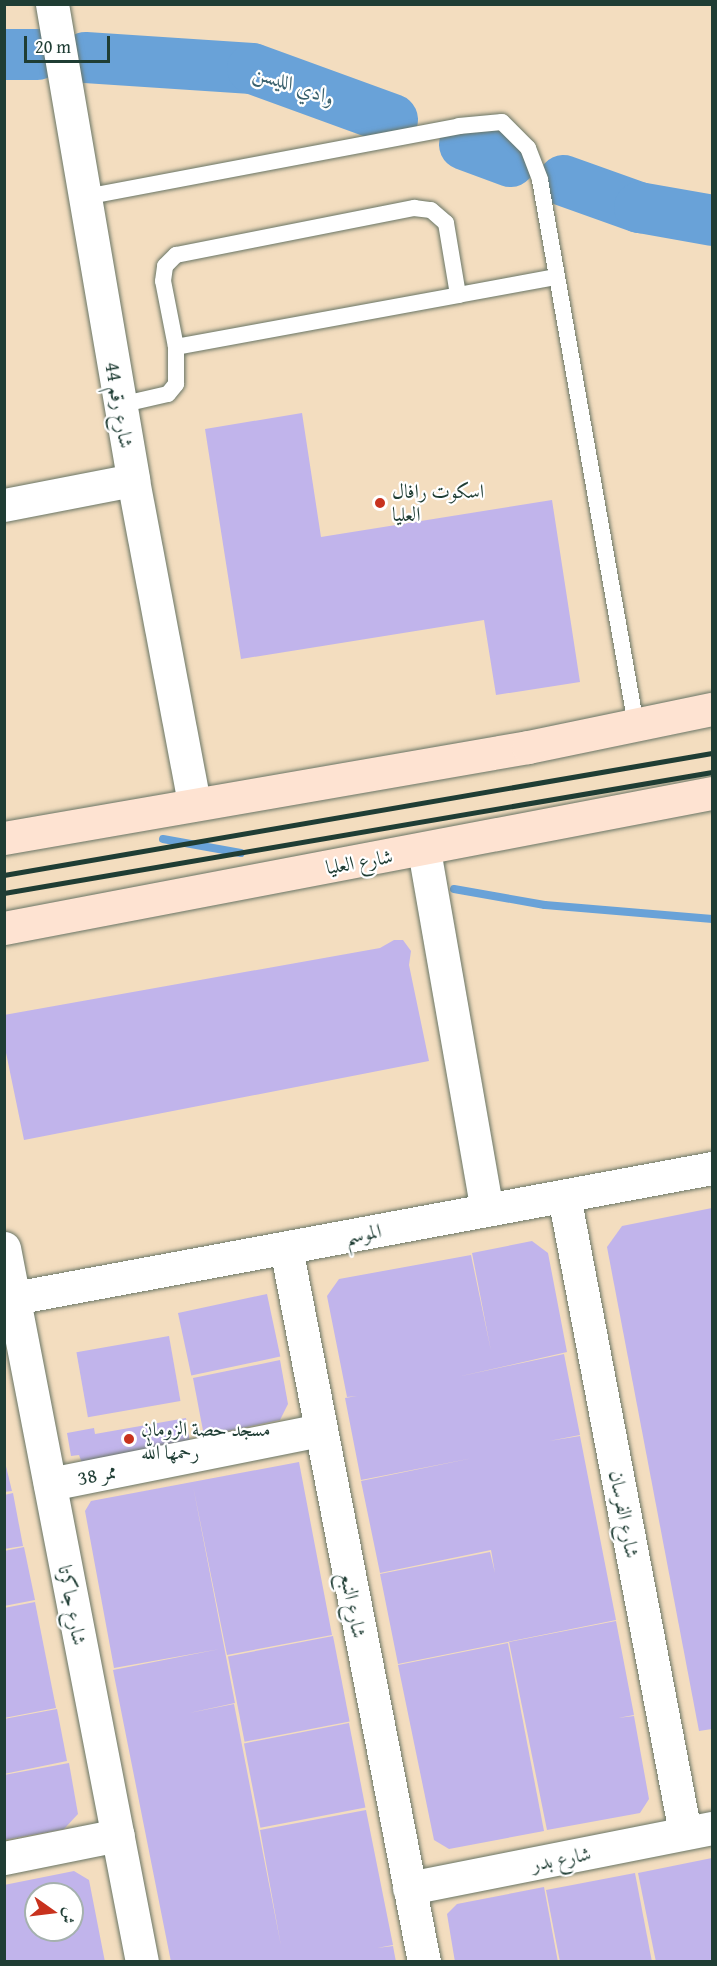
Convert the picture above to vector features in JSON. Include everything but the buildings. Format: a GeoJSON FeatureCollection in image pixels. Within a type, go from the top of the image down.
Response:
{"type":"FeatureCollection","features":[{"type":"Feature","properties":{"kind":"main road"},"geometry":{"type":"LineString","coordinates":[[4,838],[712,710]]}},
{"type":"Feature","properties":{"kind":"main road","name":"شارع العليا"},"geometry":{"type":"LineString","coordinates":[[4,928],[424,850],[712,792]]}},
{"type":"Feature","properties":{"kind":"street","name":"شارع رقم 44"},"geometry":{"type":"LineString","coordinates":[[52,4],[133,480],[194,804]]}},
{"type":"Feature","properties":{"kind":"street"},"geometry":{"type":"LineString","coordinates":[[4,505],[133,480]]}},
{"type":"Feature","properties":{"kind":"street"},"geometry":{"type":"LineString","coordinates":[[424,850],[487,1210]]}},
{"type":"Feature","properties":{"kind":"street","name":"الموسم"},"geometry":{"type":"LineString","coordinates":[[14,1298],[712,1168]]}},
{"type":"Feature","properties":{"kind":"street","name":"شارع الفرسان"},"geometry":{"type":"LineString","coordinates":[[564,1196],[699,1830]]}},
{"type":"Feature","properties":{"kind":"street","name":"شارع جاكرتا"},"geometry":{"type":"LineString","coordinates":[[4,1248],[142,1962]]}},
{"type":"Feature","properties":{"kind":"street","name":"شارع النبع"},"geometry":{"type":"LineString","coordinates":[[286,1248],[424,1962]]}},
{"type":"Feature","properties":{"kind":"street","name":"ممر 38"},"geometry":{"type":"LineString","coordinates":[[50,1484],[320,1430]]}},
{"type":"Feature","properties":{"kind":"street","name":"شارع بدر"},"geometry":{"type":"LineString","coordinates":[[409,1888],[699,1830]]}},
{"type":"Feature","properties":{"kind":"street"},"geometry":{"type":"LineString","coordinates":[[4,1858],[118,1835]]}},
{"type":"Feature","properties":{"kind":"lane"},"geometry":{"type":"LineString","coordinates":[[84,197],[459,126],[502,122],[528,148],[540,180],[636,725]]}},
{"type":"Feature","properties":{"kind":"lane"},"geometry":{"type":"LineString","coordinates":[[120,405],[168,394],[176,384],[176,347],[163,281],[165,266],[176,255],[414,208],[431,210],[446,224],[458,295]]}},
{"type":"Feature","properties":{"kind":"lane"},"geometry":{"type":"LineString","coordinates":[[176,347],[556,277]]}},
{"type":"Feature","properties":{"kind":"waterway","name":"وادي الليسن"},"geometry":{"type":"LineString","coordinates":[[4,54],[37,54]]}},
{"type":"Feature","properties":{"kind":"waterway","name":"وادي الليسن"},"geometry":{"type":"LineString","coordinates":[[85,57],[252,68],[392,119]]}},
{"type":"Feature","properties":{"kind":"waterway","name":"وادي الليسن"},"geometry":{"type":"LineString","coordinates":[[464,144],[510,161]]}},
{"type":"Feature","properties":{"kind":"waterway","name":"وادي الليسن"},"geometry":{"type":"LineString","coordinates":[[563,180],[639,207],[712,220]]}},
{"type":"Feature","properties":{"kind":"waterway"},"geometry":{"type":"LineString","coordinates":[[163,839],[241,853]]}},
{"type":"Feature","properties":{"kind":"waterway"},"geometry":{"type":"LineString","coordinates":[[454,889],[545,905],[712,919]]}},
{"type":"Feature","properties":{"kind":"railway"},"geometry":{"type":"LineString","coordinates":[[4,875],[712,753]]}},
{"type":"Feature","properties":{"kind":"railway"},"geometry":{"type":"LineString","coordinates":[[4,893],[712,772]]}},
{"type":"Feature","properties":{"kind":"place","name":"اسكوت رافال العليا"},"geometry":{"type":"Point","coordinates":[380,503]}},
{"type":"Feature","properties":{"kind":"place","name":"مسجد حصة الزومان رحمها الله"},"geometry":{"type":"Point","coordinates":[129,1439]}}]}
